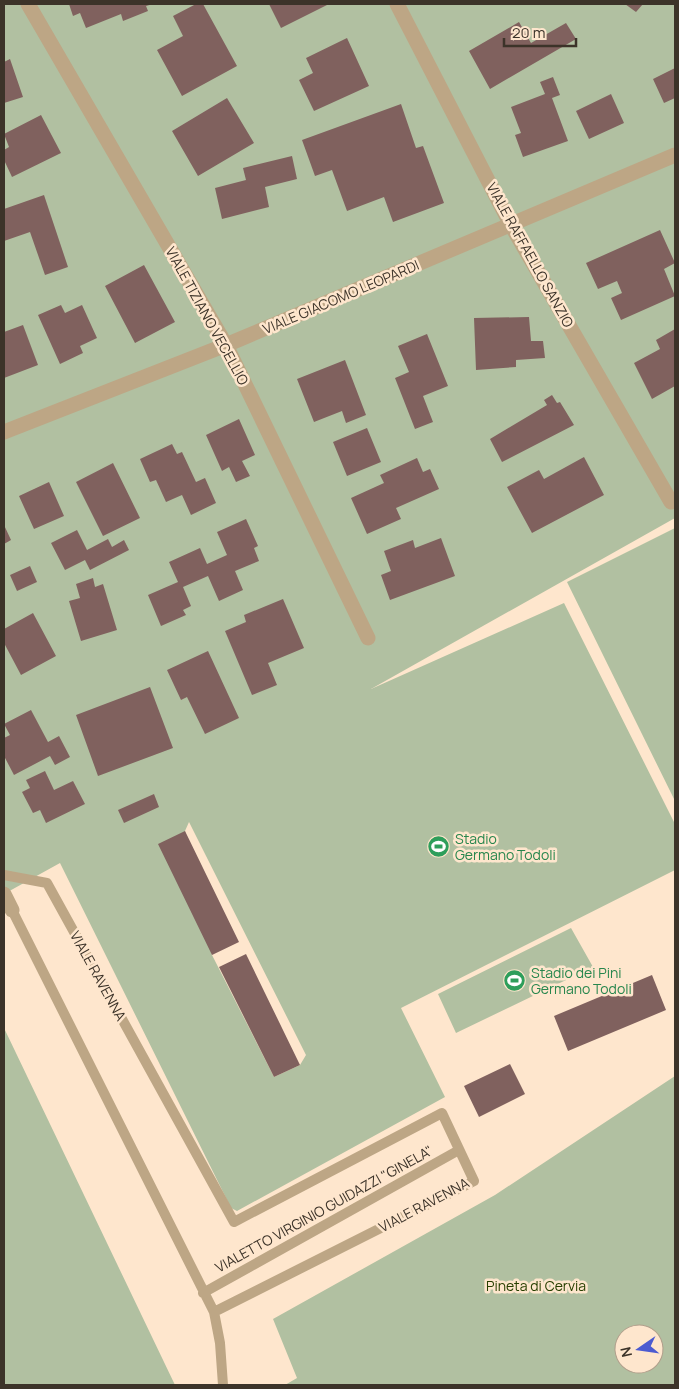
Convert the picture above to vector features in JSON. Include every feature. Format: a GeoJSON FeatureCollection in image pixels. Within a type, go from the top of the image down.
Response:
{"type":"FeatureCollection","features":[{"type":"Feature","properties":{"kind":"street","name":"VIALE TIZIANO VECELLIO"},"geometry":{"type":"LineString","coordinates":[[28,4],[226,345],[368,638]]}},
{"type":"Feature","properties":{"kind":"street","name":"VIALE RAFFAELLO SANZIO"},"geometry":{"type":"LineString","coordinates":[[397,4],[511,225],[671,502]]}},
{"type":"Feature","properties":{"kind":"street","name":"VIALE GIACOMO LEOPARDI"},"geometry":{"type":"LineString","coordinates":[[4,432],[226,345],[675,154]]}},
{"type":"Feature","properties":{"kind":"street"},"geometry":{"type":"LineString","coordinates":[[4,894],[12,910]]}},
{"type":"Feature","properties":{"kind":"lane","name":"VIALE RAVENNA"},"geometry":{"type":"LineString","coordinates":[[4,875],[47,883],[234,1222],[442,1113],[474,1181],[214,1312]]}},
{"type":"Feature","properties":{"kind":"lane"},"geometry":{"type":"LineString","coordinates":[[12,910],[214,1312],[220,1343],[222,1385]]}},
{"type":"Feature","properties":{"kind":"lane","name":"VIALETTO VIRGINIO GUIDAZZI \"GINELA\""},"geometry":{"type":"LineString","coordinates":[[203,1293],[459,1150]]}},
{"type":"Feature","properties":{"kind":"green space"},"geometry":{"type":"Polygon","coordinates":[[[4,4],[675,4],[675,518],[371,689],[564,603],[675,824],[675,870],[401,1008],[445,1097],[237,1211],[231,1208],[60,863],[4,894],[4,4]],[[189,822],[185,831],[212,955],[274,1077],[300,1065],[306,1055],[189,822]]]}},
{"type":"Feature","properties":{"kind":"green space"},"geometry":{"type":"Polygon","coordinates":[[[675,528],[675,801],[567,582],[675,528]]]}},
{"type":"Feature","properties":{"kind":"green space","name":"Stadio dei Pini Germano Todoli"},"geometry":{"type":"Polygon","coordinates":[[[571,928],[593,967],[456,1033],[438,994],[571,928]]]}},
{"type":"Feature","properties":{"kind":"green space"},"geometry":{"type":"Polygon","coordinates":[[[4,1028],[175,1385],[4,1385],[4,1028]]]}},
{"type":"Feature","properties":{"kind":"green space","name":"Pineta di Cervia"},"geometry":{"type":"Polygon","coordinates":[[[675,1076],[675,1385],[285,1385],[297,1378],[273,1319],[495,1195],[675,1076]]]}},
{"type":"Feature","properties":{"kind":"building"},"geometry":{"type":"Polygon","coordinates":[[[69,4],[153,4],[146,6],[148,11],[123,21],[121,14],[86,28],[80,13],[73,16],[69,4]]]}},
{"type":"Feature","properties":{"kind":"building"},"geometry":{"type":"Polygon","coordinates":[[[196,4],[203,4],[237,66],[182,96],[157,50],[183,36],[173,16],[196,4]]]}},
{"type":"Feature","properties":{"kind":"building"},"geometry":{"type":"Polygon","coordinates":[[[269,4],[329,4],[281,28],[269,4]]]}},
{"type":"Feature","properties":{"kind":"building"},"geometry":{"type":"Polygon","coordinates":[[[625,4],[643,4],[636,12],[625,4]]]}},
{"type":"Feature","properties":{"kind":"building"},"geometry":{"type":"Polygon","coordinates":[[[519,22],[531,43],[566,23],[576,39],[490,89],[469,51],[519,22]]]}},
{"type":"Feature","properties":{"kind":"building"},"geometry":{"type":"Polygon","coordinates":[[[347,38],[369,86],[314,111],[299,80],[313,73],[306,58],[347,38]]]}},
{"type":"Feature","properties":{"kind":"building"},"geometry":{"type":"Polygon","coordinates":[[[10,59],[23,97],[4,103],[4,62],[10,59]]]}},
{"type":"Feature","properties":{"kind":"building"},"geometry":{"type":"Polygon","coordinates":[[[675,68],[675,98],[664,103],[653,79],[675,68]]]}},
{"type":"Feature","properties":{"kind":"building"},"geometry":{"type":"Polygon","coordinates":[[[553,77],[560,95],[552,98],[568,141],[523,157],[515,135],[521,133],[511,107],[545,94],[540,82],[553,77]]]}},
{"type":"Feature","properties":{"kind":"building"},"geometry":{"type":"Polygon","coordinates":[[[611,94],[624,123],[589,139],[576,111],[611,94]]]}},
{"type":"Feature","properties":{"kind":"building"},"geometry":{"type":"Polygon","coordinates":[[[227,98],[254,143],[198,176],[172,131],[227,98]]]}},
{"type":"Feature","properties":{"kind":"building"},"geometry":{"type":"Polygon","coordinates":[[[401,104],[416,148],[423,146],[444,203],[393,222],[384,197],[347,211],[332,170],[315,176],[302,140],[401,104]]]}},
{"type":"Feature","properties":{"kind":"building"},"geometry":{"type":"Polygon","coordinates":[[[41,115],[61,153],[12,177],[4,160],[4,150],[9,147],[4,134],[41,115]]]}},
{"type":"Feature","properties":{"kind":"building"},"geometry":{"type":"Polygon","coordinates":[[[292,156],[297,179],[265,187],[269,207],[222,219],[215,188],[246,180],[243,168],[292,156]]]}},
{"type":"Feature","properties":{"kind":"building"},"geometry":{"type":"Polygon","coordinates":[[[44,195],[68,267],[45,275],[30,232],[4,241],[4,209],[44,195]]]}},
{"type":"Feature","properties":{"kind":"building"},"geometry":{"type":"Polygon","coordinates":[[[660,230],[675,263],[664,269],[675,296],[621,320],[611,298],[622,293],[617,281],[598,289],[586,263],[660,230]]]}},
{"type":"Feature","properties":{"kind":"building"},"geometry":{"type":"Polygon","coordinates":[[[144,265],[175,322],[135,343],[105,286],[144,265]]]}},
{"type":"Feature","properties":{"kind":"building"},"geometry":{"type":"Polygon","coordinates":[[[61,305],[65,313],[82,305],[97,338],[80,346],[83,353],[60,364],[38,315],[61,305]]]}},
{"type":"Feature","properties":{"kind":"building"},"geometry":{"type":"Polygon","coordinates":[[[529,317],[531,341],[543,341],[545,358],[516,360],[516,367],[476,370],[474,318],[529,317]]]}},
{"type":"Feature","properties":{"kind":"building"},"geometry":{"type":"Polygon","coordinates":[[[23,325],[38,365],[4,378],[4,332],[23,325]]]}},
{"type":"Feature","properties":{"kind":"building"},"geometry":{"type":"Polygon","coordinates":[[[675,329],[675,386],[652,399],[634,363],[660,349],[656,340],[675,329]]]}},
{"type":"Feature","properties":{"kind":"building"},"geometry":{"type":"Polygon","coordinates":[[[427,334],[448,386],[423,396],[433,422],[415,429],[395,378],[409,372],[398,346],[427,334]]]}},
{"type":"Feature","properties":{"kind":"building"},"geometry":{"type":"Polygon","coordinates":[[[345,360],[366,415],[346,423],[342,411],[314,422],[297,379],[345,360]]]}},
{"type":"Feature","properties":{"kind":"building"},"geometry":{"type":"Polygon","coordinates":[[[552,395],[557,403],[560,402],[574,425],[502,462],[490,439],[547,405],[544,400],[552,395]]]}},
{"type":"Feature","properties":{"kind":"building"},"geometry":{"type":"Polygon","coordinates":[[[239,419],[255,455],[242,461],[250,476],[236,482],[229,467],[222,471],[206,435],[239,419]]]}},
{"type":"Feature","properties":{"kind":"building"},"geometry":{"type":"Polygon","coordinates":[[[367,428],[381,462],[347,476],[333,442],[367,428]]]}},
{"type":"Feature","properties":{"kind":"building"},"geometry":{"type":"Polygon","coordinates":[[[172,444],[177,454],[182,452],[196,482],[205,478],[216,503],[191,515],[182,495],[166,502],[156,480],[150,482],[140,459],[172,444]]]}},
{"type":"Feature","properties":{"kind":"building"},"geometry":{"type":"Polygon","coordinates":[[[584,457],[604,495],[532,533],[507,487],[539,470],[544,479],[584,457]]]}},
{"type":"Feature","properties":{"kind":"building"},"geometry":{"type":"Polygon","coordinates":[[[417,458],[423,472],[430,469],[439,489],[396,508],[401,519],[367,534],[351,498],[384,483],[380,475],[417,458]]]}},
{"type":"Feature","properties":{"kind":"building"},"geometry":{"type":"Polygon","coordinates":[[[113,463],[140,518],[103,536],[76,482],[113,463]]]}},
{"type":"Feature","properties":{"kind":"building"},"geometry":{"type":"Polygon","coordinates":[[[49,482],[64,516],[34,529],[19,496],[49,482]]]}},
{"type":"Feature","properties":{"kind":"building"},"geometry":{"type":"Polygon","coordinates":[[[246,519],[258,546],[254,548],[259,561],[235,571],[243,590],[219,601],[208,576],[183,587],[191,606],[183,610],[186,615],[161,626],[148,595],[178,582],[169,562],[200,548],[207,564],[227,555],[217,532],[246,519]]]}},
{"type":"Feature","properties":{"kind":"building"},"geometry":{"type":"Polygon","coordinates":[[[4,525],[11,540],[4,544],[4,525]]]}},
{"type":"Feature","properties":{"kind":"building"},"geometry":{"type":"Polygon","coordinates":[[[77,530],[87,550],[108,539],[112,547],[124,540],[129,550],[90,570],[85,560],[65,570],[51,543],[77,530]]]}},
{"type":"Feature","properties":{"kind":"building"},"geometry":{"type":"Polygon","coordinates":[[[441,538],[455,576],[390,600],[381,575],[391,571],[384,551],[413,540],[415,548],[441,538]]]}},
{"type":"Feature","properties":{"kind":"building"},"geometry":{"type":"Polygon","coordinates":[[[30,566],[37,582],[17,591],[10,575],[30,566]]]}},
{"type":"Feature","properties":{"kind":"building"},"geometry":{"type":"Polygon","coordinates":[[[93,578],[95,587],[103,584],[117,630],[81,641],[69,601],[80,598],[76,584],[93,578]]]}},
{"type":"Feature","properties":{"kind":"building"},"geometry":{"type":"Polygon","coordinates":[[[283,599],[304,648],[268,663],[277,685],[252,695],[225,631],[246,622],[244,615],[283,599]]]}},
{"type":"Feature","properties":{"kind":"building"},"geometry":{"type":"Polygon","coordinates":[[[33,613],[56,656],[21,675],[4,643],[4,629],[33,613]]]}},
{"type":"Feature","properties":{"kind":"building"},"geometry":{"type":"Polygon","coordinates":[[[208,651],[239,718],[205,734],[187,697],[181,700],[167,670],[208,651]]]}},
{"type":"Feature","properties":{"kind":"building"},"geometry":{"type":"Polygon","coordinates":[[[150,687],[173,748],[98,776],[76,715],[150,687]]]}},
{"type":"Feature","properties":{"kind":"building"},"geometry":{"type":"Polygon","coordinates":[[[31,710],[48,742],[59,736],[70,757],[55,765],[50,756],[14,775],[4,756],[4,738],[10,735],[4,724],[31,710]]]}},
{"type":"Feature","properties":{"kind":"building"},"geometry":{"type":"Polygon","coordinates":[[[45,771],[54,790],[73,781],[85,804],[46,823],[40,810],[33,813],[22,792],[30,788],[26,780],[45,771]]]}},
{"type":"Feature","properties":{"kind":"building"},"geometry":{"type":"Polygon","coordinates":[[[154,794],[159,807],[124,823],[118,810],[154,794]]]}},
{"type":"Feature","properties":{"kind":"building"},"geometry":{"type":"Polygon","coordinates":[[[185,831],[239,942],[212,955],[158,844],[185,831]]]}},
{"type":"Feature","properties":{"kind":"building"},"geometry":{"type":"Polygon","coordinates":[[[246,954],[300,1065],[274,1077],[219,967],[246,954]]]}},
{"type":"Feature","properties":{"kind":"building"},"geometry":{"type":"Polygon","coordinates":[[[652,975],[666,1010],[568,1051],[554,1016],[652,975]]]}},
{"type":"Feature","properties":{"kind":"building"},"geometry":{"type":"Polygon","coordinates":[[[510,1064],[525,1094],[479,1117],[464,1086],[510,1064]]]}},
{"type":"Feature","properties":{"kind":"place","name":"Stadio Germano Todoli"},"geometry":{"type":"Point","coordinates":[439,847]}},
{"type":"Feature","properties":{"kind":"place","name":"Stadio dei Pini Germano Todoli"},"geometry":{"type":"Point","coordinates":[515,981]}}]}
